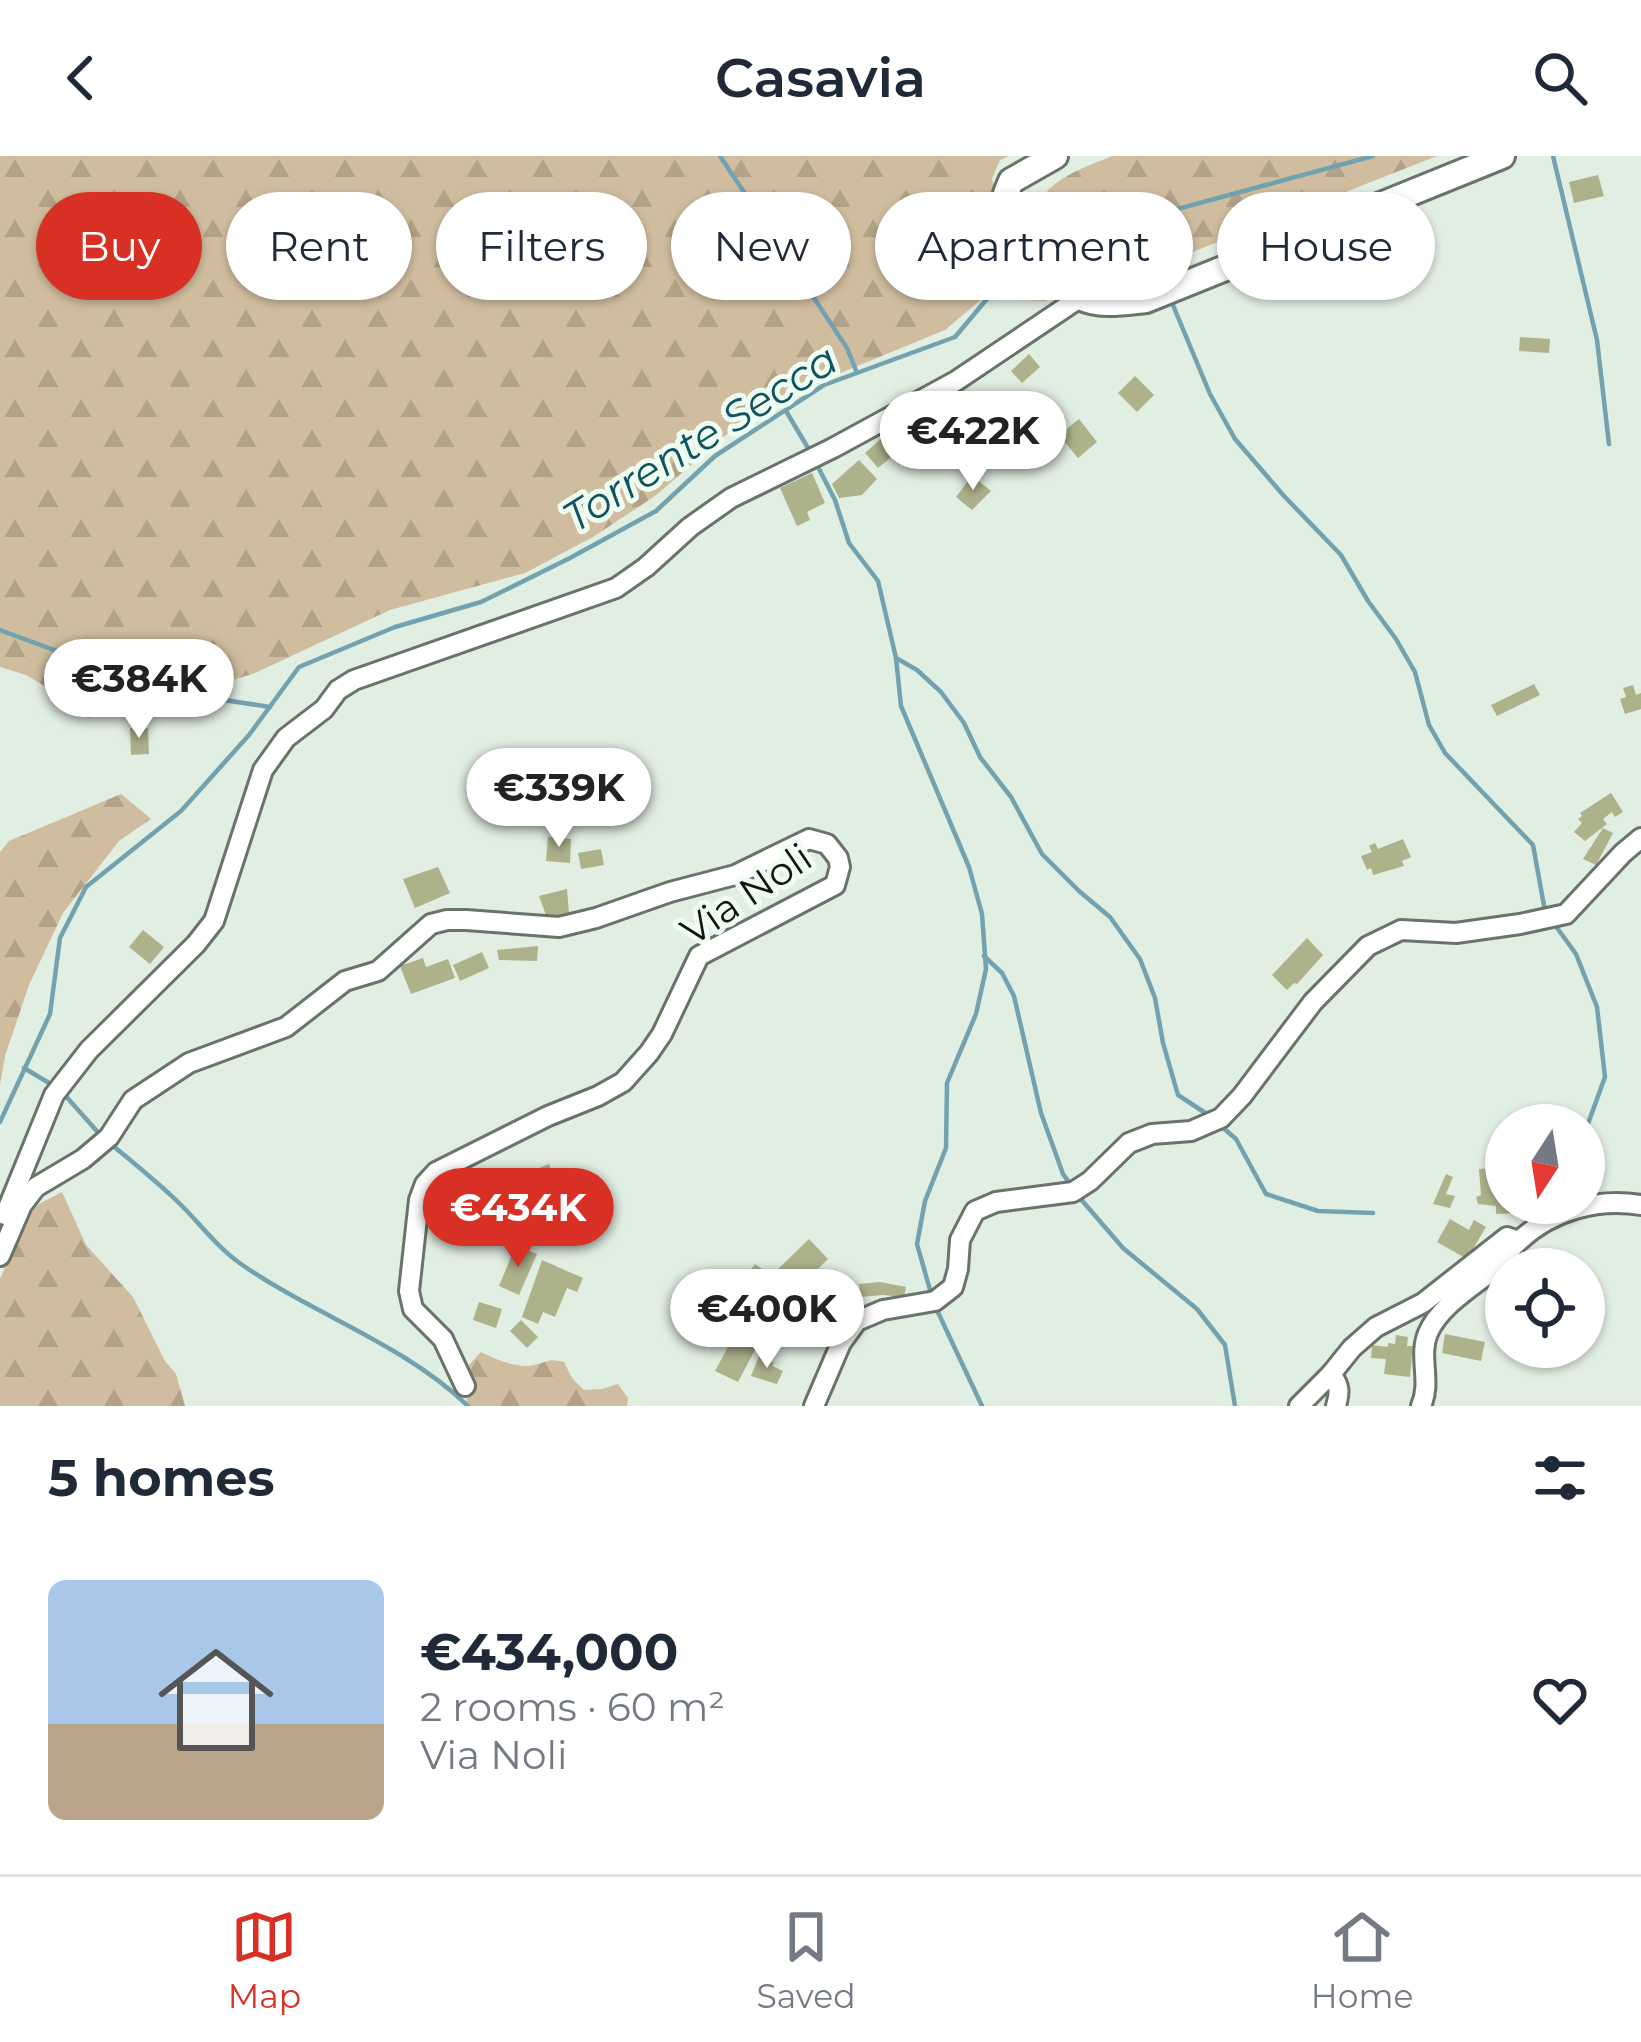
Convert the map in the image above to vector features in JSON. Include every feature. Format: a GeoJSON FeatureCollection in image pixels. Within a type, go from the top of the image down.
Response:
{"type":"FeatureCollection","features":[{"type":"Feature","properties":{"kind":"main road"},"geometry":{"type":"LineString","coordinates":[[1007,192],[1011,181],[1055,156]]}},
{"type":"Feature","properties":{"kind":"main road"},"geometry":{"type":"LineString","coordinates":[[1193,281],[1502,156]]}},
{"type":"Feature","properties":{"kind":"main road"},"geometry":{"type":"LineString","coordinates":[[1096,300],[1106,304],[1146,300]]}},
{"type":"Feature","properties":{"kind":"street"},"geometry":{"type":"LineString","coordinates":[[0,1228],[54,1095],[89,1050],[214,921],[263,770],[286,738],[324,709],[338,690],[354,680],[616,588],[731,498],[956,381],[1058,300]]}},
{"type":"Feature","properties":{"kind":"street"},"geometry":{"type":"LineString","coordinates":[[814,1406],[841,1342],[857,1321],[883,1310],[935,1301],[953,1287],[960,1240],[975,1211],[996,1202],[1073,1192],[1129,1143],[1152,1134],[1191,1131],[1220,1118],[1313,1002],[1368,946],[1401,930],[1456,933],[1565,914],[1641,838]]}},
{"type":"Feature","properties":{"kind":"street","name":"Via Noli"},"geometry":{"type":"LineString","coordinates":[[0,1256],[22,1204],[36,1187],[109,1137],[133,1100],[189,1063],[286,1027],[345,981],[378,971],[430,924],[466,920],[559,927],[735,875],[809,839],[826,844],[840,867],[835,885],[699,956],[662,1034],[622,1082],[436,1172],[425,1184],[414,1225],[409,1291],[413,1309],[443,1339],[465,1386]]}},
{"type":"Feature","properties":{"kind":"street"},"geometry":{"type":"LineString","coordinates":[[1421,1406],[1428,1332],[1518,1241],[1578,1206],[1641,1205]]}},
{"type":"Feature","properties":{"kind":"street"},"geometry":{"type":"LineString","coordinates":[[1299,1406],[1376,1327],[1423,1304],[1497,1244],[1507,1238],[1518,1241]]}},
{"type":"Feature","properties":{"kind":"street"},"geometry":{"type":"LineString","coordinates":[[1331,1374],[1340,1394],[1336,1406]]}},
{"type":"Feature","properties":{"kind":"green space"},"geometry":{"type":"Polygon","coordinates":[[[0,156],[1009,156],[1000,160],[992,179],[995,192],[875,192],[875,300],[981,300],[945,330],[746,418],[655,496],[593,537],[525,573],[390,610],[255,673],[201,690],[188,704],[169,709],[126,701],[91,718],[71,713],[26,675],[0,667],[0,156]]]}},
{"type":"Feature","properties":{"kind":"green space"},"geometry":{"type":"Polygon","coordinates":[[[1112,156],[1437,156],[1345,192],[1217,192],[1217,242],[1193,252],[1193,192],[1047,192],[1074,172],[1112,156]]]}},
{"type":"Feature","properties":{"kind":"green space"},"geometry":{"type":"Polygon","coordinates":[[[121,794],[151,819],[119,841],[63,913],[29,985],[0,1085],[0,852],[9,841],[121,794]]]}},
{"type":"Feature","properties":{"kind":"green space"},"geometry":{"type":"Polygon","coordinates":[[[62,1192],[86,1245],[133,1297],[176,1374],[185,1406],[0,1406],[0,1279],[26,1218],[37,1205],[62,1192]]]}},
{"type":"Feature","properties":{"kind":"green space"},"geometry":{"type":"Polygon","coordinates":[[[481,1352],[521,1366],[564,1362],[584,1390],[618,1384],[628,1398],[627,1406],[464,1406],[475,1383],[468,1366],[481,1352]]]}},
{"type":"Feature","properties":{"kind":"building"},"geometry":{"type":"Polygon","coordinates":[[[1598,175],[1604,196],[1574,203],[1569,182],[1598,175]]]}},
{"type":"Feature","properties":{"kind":"building"},"geometry":{"type":"Polygon","coordinates":[[[1520,337],[1550,339],[1549,353],[1519,351],[1520,337]]]}},
{"type":"Feature","properties":{"kind":"building"},"geometry":{"type":"Polygon","coordinates":[[[1029,354],[1040,367],[1022,383],[1011,371],[1029,354]]]}},
{"type":"Feature","properties":{"kind":"building"},"geometry":{"type":"Polygon","coordinates":[[[1135,376],[1154,395],[1137,412],[1118,393],[1135,376]]]}},
{"type":"Feature","properties":{"kind":"building"},"geometry":{"type":"Polygon","coordinates":[[[1079,419],[1097,442],[1078,458],[1059,435],[1079,419]]]}},
{"type":"Feature","properties":{"kind":"building"},"geometry":{"type":"Polygon","coordinates":[[[882,438],[895,454],[878,468],[865,453],[882,438]]]}},
{"type":"Feature","properties":{"kind":"building"},"geometry":{"type":"Polygon","coordinates":[[[859,460],[877,479],[862,495],[839,498],[832,484],[859,460]]]}},
{"type":"Feature","properties":{"kind":"building"},"geometry":{"type":"Polygon","coordinates":[[[812,473],[825,503],[807,512],[810,520],[797,526],[780,488],[812,473]]]}},
{"type":"Feature","properties":{"kind":"building"},"geometry":{"type":"Polygon","coordinates":[[[972,476],[991,491],[972,510],[956,497],[972,476]]]}},
{"type":"Feature","properties":{"kind":"building"},"geometry":{"type":"Polygon","coordinates":[[[1534,684],[1540,695],[1497,716],[1491,705],[1534,684]]]}},
{"type":"Feature","properties":{"kind":"building"},"geometry":{"type":"Polygon","coordinates":[[[1633,685],[1636,695],[1641,693],[1641,709],[1625,714],[1620,699],[1626,697],[1623,688],[1633,685]]]}},
{"type":"Feature","properties":{"kind":"building"},"geometry":{"type":"Polygon","coordinates":[[[130,728],[148,728],[149,754],[131,755],[130,728]]]}},
{"type":"Feature","properties":{"kind":"building"},"geometry":{"type":"Polygon","coordinates":[[[1611,793],[1623,812],[1615,817],[1612,812],[1603,819],[1607,824],[1585,841],[1574,832],[1582,823],[1580,813],[1611,793]]]}},
{"type":"Feature","properties":{"kind":"building"},"geometry":{"type":"Polygon","coordinates":[[[1603,828],[1613,833],[1596,865],[1583,859],[1603,828]]]}},
{"type":"Feature","properties":{"kind":"building"},"geometry":{"type":"Polygon","coordinates":[[[548,837],[571,839],[570,863],[546,861],[548,837]]]}},
{"type":"Feature","properties":{"kind":"building"},"geometry":{"type":"Polygon","coordinates":[[[1403,839],[1411,857],[1402,861],[1404,866],[1373,875],[1371,868],[1367,870],[1361,856],[1372,852],[1369,846],[1375,843],[1378,849],[1403,839]]]}},
{"type":"Feature","properties":{"kind":"building"},"geometry":{"type":"Polygon","coordinates":[[[601,849],[604,865],[581,869],[578,853],[601,849]]]}},
{"type":"Feature","properties":{"kind":"building"},"geometry":{"type":"Polygon","coordinates":[[[438,867],[450,893],[415,908],[403,879],[438,867]]]}},
{"type":"Feature","properties":{"kind":"building"},"geometry":{"type":"Polygon","coordinates":[[[567,889],[569,913],[547,918],[539,896],[567,889]]]}},
{"type":"Feature","properties":{"kind":"building"},"geometry":{"type":"Polygon","coordinates":[[[143,930],[164,947],[150,964],[129,947],[143,930]]]}},
{"type":"Feature","properties":{"kind":"building"},"geometry":{"type":"Polygon","coordinates":[[[1307,938],[1323,955],[1287,990],[1272,975],[1307,938]]]}},
{"type":"Feature","properties":{"kind":"building"},"geometry":{"type":"Polygon","coordinates":[[[538,946],[537,961],[499,960],[497,950],[538,946]]]}},
{"type":"Feature","properties":{"kind":"building"},"geometry":{"type":"Polygon","coordinates":[[[482,952],[489,968],[460,981],[453,965],[482,952]]]}},
{"type":"Feature","properties":{"kind":"building"},"geometry":{"type":"Polygon","coordinates":[[[423,958],[426,967],[448,959],[455,978],[411,994],[400,966],[423,958]]]}},
{"type":"Feature","properties":{"kind":"building"},"geometry":{"type":"Polygon","coordinates":[[[549,1164],[552,1172],[565,1168],[569,1179],[557,1184],[561,1196],[544,1202],[532,1171],[549,1164]]]}},
{"type":"Feature","properties":{"kind":"building"},"geometry":{"type":"Polygon","coordinates":[[[1479,1169],[1485,1169],[1485,1205],[1478,1204],[1476,1197],[1481,1195],[1479,1169]]]}},
{"type":"Feature","properties":{"kind":"building"},"geometry":{"type":"Polygon","coordinates":[[[1446,1174],[1453,1177],[1446,1194],[1455,1196],[1450,1208],[1433,1204],[1446,1174]]]}},
{"type":"Feature","properties":{"kind":"building"},"geometry":{"type":"Polygon","coordinates":[[[1450,1219],[1469,1230],[1474,1220],[1486,1227],[1467,1259],[1437,1242],[1450,1219]]]}},
{"type":"Feature","properties":{"kind":"building"},"geometry":{"type":"Polygon","coordinates":[[[809,1239],[828,1259],[790,1296],[771,1276],[809,1239]]]}},
{"type":"Feature","properties":{"kind":"building"},"geometry":{"type":"Polygon","coordinates":[[[516,1245],[537,1254],[519,1295],[499,1286],[516,1245]]]}},
{"type":"Feature","properties":{"kind":"building"},"geometry":{"type":"Polygon","coordinates":[[[542,1260],[583,1278],[577,1292],[567,1288],[555,1317],[543,1312],[538,1324],[522,1317],[542,1260]]]}},
{"type":"Feature","properties":{"kind":"building"},"geometry":{"type":"Polygon","coordinates":[[[755,1264],[768,1273],[758,1287],[768,1293],[753,1315],[735,1301],[755,1264]]]}},
{"type":"Feature","properties":{"kind":"building"},"geometry":{"type":"Polygon","coordinates":[[[859,1284],[906,1287],[904,1297],[861,1297],[859,1284]]]}},
{"type":"Feature","properties":{"kind":"building"},"geometry":{"type":"Polygon","coordinates":[[[772,1293],[787,1297],[738,1382],[715,1371],[744,1317],[754,1322],[772,1293]]]}},
{"type":"Feature","properties":{"kind":"building"},"geometry":{"type":"Polygon","coordinates":[[[479,1302],[502,1309],[496,1328],[473,1320],[479,1302]]]}},
{"type":"Feature","properties":{"kind":"building"},"geometry":{"type":"Polygon","coordinates":[[[521,1320],[538,1337],[527,1348],[510,1331],[521,1320]]]}},
{"type":"Feature","properties":{"kind":"building"},"geometry":{"type":"Polygon","coordinates":[[[1445,1334],[1485,1342],[1481,1361],[1442,1353],[1445,1334]]]}},
{"type":"Feature","properties":{"kind":"building"},"geometry":{"type":"Polygon","coordinates":[[[1396,1335],[1408,1337],[1407,1346],[1413,1346],[1410,1377],[1384,1374],[1386,1359],[1371,1358],[1372,1345],[1388,1347],[1388,1343],[1395,1344],[1396,1335]]]}},
{"type":"Feature","properties":{"kind":"building"},"geometry":{"type":"Polygon","coordinates":[[[759,1356],[783,1371],[777,1384],[751,1376],[759,1356]]]}},
{"type":"Feature","properties":{"kind":"waterway"},"geometry":{"type":"LineString","coordinates":[[720,156],[847,348],[857,373]]}},
{"type":"Feature","properties":{"kind":"waterway","name":"Torrente Secca"},"geometry":{"type":"LineString","coordinates":[[1193,205],[1373,156]]}},
{"type":"Feature","properties":{"kind":"waterway"},"geometry":{"type":"LineString","coordinates":[[1553,156],[1597,340],[1609,444]]}},
{"type":"Feature","properties":{"kind":"waterway","name":"Torrente Secca"},"geometry":{"type":"LineString","coordinates":[[0,1122],[50,1014],[60,938],[86,887],[181,811],[249,735],[299,667],[395,627],[481,602],[570,558],[656,511],[715,456],[824,385],[955,337],[986,300]]}},
{"type":"Feature","properties":{"kind":"waterway"},"geometry":{"type":"LineString","coordinates":[[1171,300],[1210,394],[1235,439],[1341,555],[1415,672],[1429,725],[1445,753],[1533,845],[1545,911]]}},
{"type":"Feature","properties":{"kind":"waterway"},"geometry":{"type":"LineString","coordinates":[[786,411],[811,453]]}},
{"type":"Feature","properties":{"kind":"waterway"},"geometry":{"type":"LineString","coordinates":[[816,463],[849,543],[878,581],[896,658],[901,706],[969,867],[982,914],[986,969],[976,1014],[947,1083],[946,1148],[925,1201],[917,1244],[932,1297]]}},
{"type":"Feature","properties":{"kind":"waterway"},"geometry":{"type":"LineString","coordinates":[[0,630],[185,694],[270,707]]}},
{"type":"Feature","properties":{"kind":"waterway"},"geometry":{"type":"LineString","coordinates":[[896,658],[941,692],[964,723],[980,757],[1011,797],[1042,854],[1110,917],[1140,959],[1155,998],[1178,1095],[1213,1118]]}},
{"type":"Feature","properties":{"kind":"waterway"},"geometry":{"type":"LineString","coordinates":[[1555,925],[1576,954],[1597,1007],[1605,1077],[1595,1104]]}},
{"type":"Feature","properties":{"kind":"waterway"},"geometry":{"type":"LineString","coordinates":[[984,956],[1002,973],[1014,996],[1041,1113],[1063,1174],[1073,1188]]}},
{"type":"Feature","properties":{"kind":"waterway"},"geometry":{"type":"LineString","coordinates":[[24,1068],[54,1086]]}},
{"type":"Feature","properties":{"kind":"waterway"},"geometry":{"type":"LineString","coordinates":[[63,1093],[103,1138]]}},
{"type":"Feature","properties":{"kind":"waterway"},"geometry":{"type":"LineString","coordinates":[[1221,1126],[1236,1139],[1266,1194],[1318,1211],[1373,1213]]}},
{"type":"Feature","properties":{"kind":"waterway"},"geometry":{"type":"LineString","coordinates":[[112,1145],[241,1264],[416,1365],[468,1406]]}},
{"type":"Feature","properties":{"kind":"waterway"},"geometry":{"type":"LineString","coordinates":[[1079,1197],[1123,1248],[1197,1309],[1225,1345],[1235,1406]]}},
{"type":"Feature","properties":{"kind":"waterway"},"geometry":{"type":"LineString","coordinates":[[936,1308],[982,1406]]}}]}
